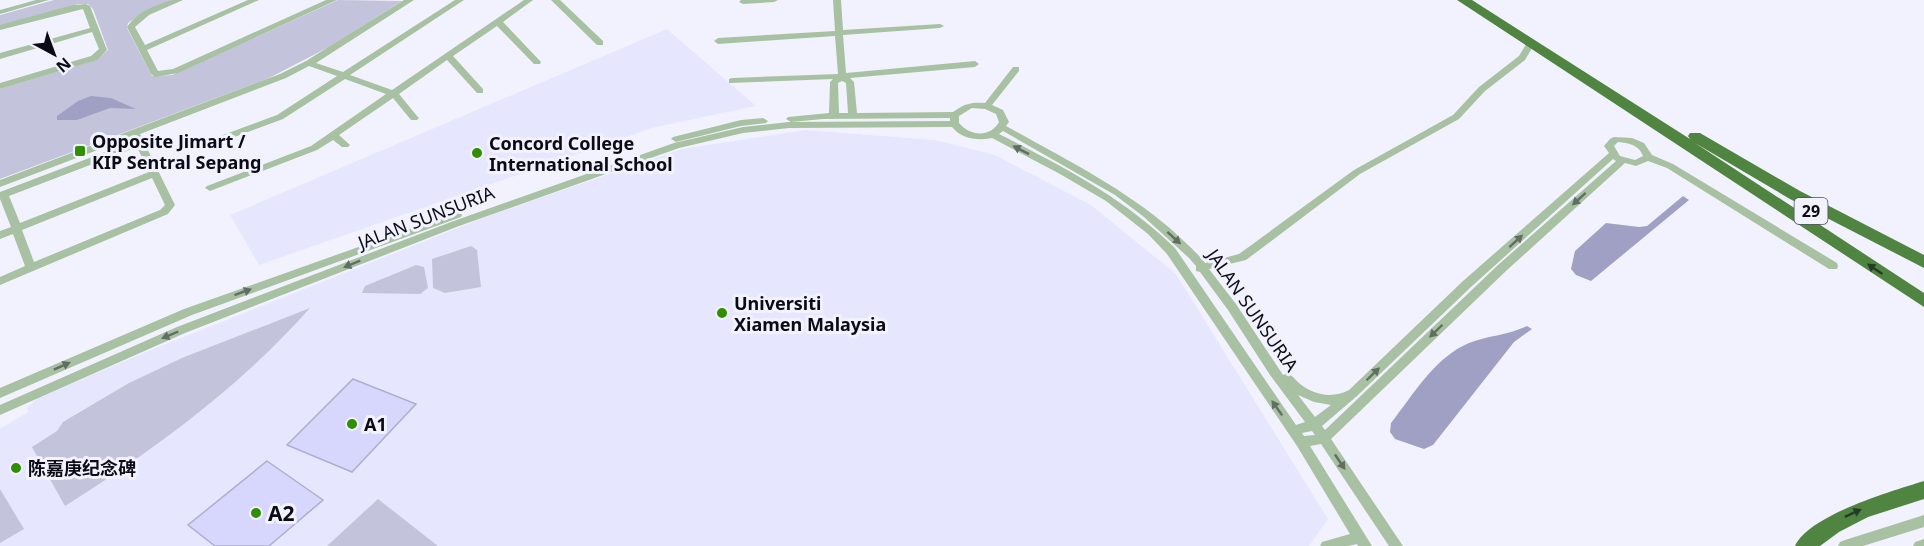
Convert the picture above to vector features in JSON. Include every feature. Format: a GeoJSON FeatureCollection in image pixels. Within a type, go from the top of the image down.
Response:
{"type":"FeatureCollection","features":[{"type":"Feature","properties":{"kind":"highway","name":"29"},"geometry":{"type":"LineString","coordinates":[[1463,0],[1698,151],[1924,268]]}},
{"type":"Feature","properties":{"kind":"highway","name":"29"},"geometry":{"type":"LineString","coordinates":[[1478,0],[1704,142],[1873,237],[1924,261]]}},
{"type":"Feature","properties":{"kind":"highway"},"geometry":{"type":"LineString","coordinates":[[1698,151],[1924,301]]}},
{"type":"Feature","properties":{"kind":"highway"},"geometry":{"type":"LineString","coordinates":[[1805,546],[1834,523],[1855,512],[1924,490]]}},
{"type":"Feature","properties":{"kind":"street"},"geometry":{"type":"LineString","coordinates":[[0,7],[26,0]]}},
{"type":"Feature","properties":{"kind":"street"},"geometry":{"type":"LineString","coordinates":[[0,12],[45,0]]}},
{"type":"Feature","properties":{"kind":"street"},"geometry":{"type":"LineString","coordinates":[[179,0],[136,19],[131,27],[155,74],[175,71],[333,0]]}},
{"type":"Feature","properties":{"kind":"street"},"geometry":{"type":"LineString","coordinates":[[143,49],[255,0]]}},
{"type":"Feature","properties":{"kind":"street"},"geometry":{"type":"LineString","coordinates":[[31,268],[2,195],[273,81],[309,63],[409,0]]}},
{"type":"Feature","properties":{"kind":"street"},"geometry":{"type":"LineString","coordinates":[[199,147],[280,117],[460,0]]}},
{"type":"Feature","properties":{"kind":"street"},"geometry":{"type":"LineString","coordinates":[[210,188],[314,148],[529,0]]}},
{"type":"Feature","properties":{"kind":"street"},"geometry":{"type":"LineString","coordinates":[[555,0],[600,43]]}},
{"type":"Feature","properties":{"kind":"street"},"geometry":{"type":"LineString","coordinates":[[743,2],[774,0]]}},
{"type":"Feature","properties":{"kind":"street"},"geometry":{"type":"LineString","coordinates":[[837,0],[842,76],[850,82],[853,116]]}},
{"type":"Feature","properties":{"kind":"street"},"geometry":{"type":"LineString","coordinates":[[0,28],[86,6],[104,50],[94,58],[0,86]]}},
{"type":"Feature","properties":{"kind":"street"},"geometry":{"type":"LineString","coordinates":[[498,22],[537,62]]}},
{"type":"Feature","properties":{"kind":"street"},"geometry":{"type":"LineString","coordinates":[[718,41],[940,26]]}},
{"type":"Feature","properties":{"kind":"street"},"geometry":{"type":"LineString","coordinates":[[0,56],[95,28]]}},
{"type":"Feature","properties":{"kind":"street"},"geometry":{"type":"LineString","coordinates":[[1200,268],[1242,257],[1357,172],[1456,117],[1482,89],[1522,58],[1532,43]]}},
{"type":"Feature","properties":{"kind":"street"},"geometry":{"type":"LineString","coordinates":[[448,56],[480,91]]}},
{"type":"Feature","properties":{"kind":"street"},"geometry":{"type":"LineString","coordinates":[[309,63],[394,94],[414,118]]}},
{"type":"Feature","properties":{"kind":"street"},"geometry":{"type":"LineString","coordinates":[[732,81],[842,76],[975,64]]}},
{"type":"Feature","properties":{"kind":"street"},"geometry":{"type":"LineString","coordinates":[[987,106],[1016,69]]}},
{"type":"Feature","properties":{"kind":"street"},"geometry":{"type":"LineString","coordinates":[[834,116],[834,82],[842,76]]}},
{"type":"Feature","properties":{"kind":"street"},"geometry":{"type":"LineString","coordinates":[[972,105],[987,106],[1000,112],[1004,122],[1002,127],[992,134],[969,135],[957,129],[955,120],[959,111],[972,105]]}},
{"type":"Feature","properties":{"kind":"street","name":"JALAN SUNSURIA"},"geometry":{"type":"LineString","coordinates":[[0,393],[188,312],[623,155],[699,132],[741,123],[834,116],[955,120]]}},
{"type":"Feature","properties":{"kind":"street","name":"JALAN SUNSURIA"},"geometry":{"type":"LineString","coordinates":[[0,410],[192,326],[454,224],[677,146],[743,130],[789,125],[955,120]]}},
{"type":"Feature","properties":{"kind":"street","name":"JALAN SUNSURIA"},"geometry":{"type":"LineString","coordinates":[[1002,127],[1118,193],[1148,214],[1193,255],[1200,268],[1232,307],[1274,372],[1324,438],[1396,546]]}},
{"type":"Feature","properties":{"kind":"street","name":"JALAN SUNSURIA"},"geometry":{"type":"LineString","coordinates":[[992,134],[1109,198],[1157,235],[1193,280],[1363,542]]}},
{"type":"Feature","properties":{"kind":"street"},"geometry":{"type":"LineString","coordinates":[[333,135],[345,145]]}},
{"type":"Feature","properties":{"kind":"street"},"geometry":{"type":"LineString","coordinates":[[0,281],[164,212],[170,205],[137,138]]}},
{"type":"Feature","properties":{"kind":"street"},"geometry":{"type":"LineString","coordinates":[[0,184],[137,138]]}},
{"type":"Feature","properties":{"kind":"street"},"geometry":{"type":"LineString","coordinates":[[1648,157],[1642,162],[1618,157],[1610,150],[1610,143],[1623,139],[1642,146],[1648,157],[1680,171],[1833,266]]}},
{"type":"Feature","properties":{"kind":"street"},"geometry":{"type":"LineString","coordinates":[[1293,431],[1314,425],[1353,393],[1467,284],[1618,157]]}},
{"type":"Feature","properties":{"kind":"street"},"geometry":{"type":"LineString","coordinates":[[1300,442],[1324,438],[1618,157]]}},
{"type":"Feature","properties":{"kind":"street"},"geometry":{"type":"LineString","coordinates":[[0,236],[154,174]]}},
{"type":"Feature","properties":{"kind":"street"},"geometry":{"type":"LineString","coordinates":[[1232,307],[1301,393],[1316,398],[1339,400],[1353,393]]}},
{"type":"Feature","properties":{"kind":"street"},"geometry":{"type":"LineString","coordinates":[[1845,546],[1924,521]]}},
{"type":"Feature","properties":{"kind":"street"},"geometry":{"type":"LineString","coordinates":[[1327,546],[1363,542]]}},
{"type":"Feature","properties":{"kind":"shaded area"},"geometry":{"type":"Polygon","coordinates":[[[54,0],[174,0],[128,23],[127,28],[152,76],[172,75],[338,0],[402,1],[329,47],[269,78],[0,179],[0,89],[96,60],[108,50],[93,9],[88,4],[78,4],[0,26],[0,15],[54,0]]]}},
{"type":"Feature","properties":{"kind":"shaded area","name":"Concord College International School"},"geometry":{"type":"Polygon","coordinates":[[[667,29],[756,106],[652,128],[259,265],[230,215],[667,29]]]}},
{"type":"Feature","properties":{"kind":"shaded area"},"geometry":{"type":"Polygon","coordinates":[[[91,96],[111,98],[136,109],[110,108],[77,120],[57,120],[57,116],[78,101],[91,96]]]}},
{"type":"Feature","properties":{"kind":"shaded area","name":"Universiti Xiamen Malaysia"},"geometry":{"type":"Polygon","coordinates":[[[805,130],[935,140],[995,155],[1091,205],[1176,274],[1328,519],[1309,546],[0,546],[0,429],[28,412],[27,408],[36,399],[146,352],[485,217],[682,149],[805,130]]]}},
{"type":"Feature","properties":{"kind":"shaded area"},"geometry":{"type":"Polygon","coordinates":[[[1683,196],[1689,200],[1591,281],[1576,275],[1571,269],[1575,251],[1606,223],[1647,226],[1683,196]]]}},
{"type":"Feature","properties":{"kind":"shaded area"},"geometry":{"type":"Polygon","coordinates":[[[471,246],[477,250],[481,287],[445,293],[433,288],[432,259],[471,246]]]}},
{"type":"Feature","properties":{"kind":"shaded area"},"geometry":{"type":"Polygon","coordinates":[[[416,265],[424,267],[428,288],[420,294],[362,293],[365,286],[416,265]]]}},
{"type":"Feature","properties":{"kind":"shaded area"},"geometry":{"type":"Polygon","coordinates":[[[310,308],[254,365],[195,416],[65,506],[32,447],[57,431],[63,422],[129,383],[182,358],[310,308]]]}},
{"type":"Feature","properties":{"kind":"shaded area"},"geometry":{"type":"Polygon","coordinates":[[[1527,326],[1532,329],[1514,342],[1433,445],[1424,449],[1395,439],[1390,432],[1391,423],[1435,367],[1446,357],[1469,343],[1527,326]]]}},
{"type":"Feature","properties":{"kind":"shaded area"},"geometry":{"type":"Polygon","coordinates":[[[0,489],[24,529],[0,543],[0,489]]]}},
{"type":"Feature","properties":{"kind":"shaded area"},"geometry":{"type":"Polygon","coordinates":[[[378,499],[438,546],[327,546],[378,499]]]}},
{"type":"Feature","properties":{"kind":"building","name":"A1"},"geometry":{"type":"Polygon","coordinates":[[[353,379],[416,404],[352,472],[287,445],[353,379]]]}},
{"type":"Feature","properties":{"kind":"building","name":"A2"},"geometry":{"type":"Polygon","coordinates":[[[267,461],[323,500],[269,546],[215,546],[188,525],[267,461]]]}},
{"type":"Feature","properties":{"kind":"place","name":"Opposite Jimart / KIP Sentral Sepang"},"geometry":{"type":"Point","coordinates":[80,151]}},
{"type":"Feature","properties":{"kind":"place","name":"Concord College International School"},"geometry":{"type":"Point","coordinates":[477,153]}},
{"type":"Feature","properties":{"kind":"place","name":"Universiti Xiamen Malaysia"},"geometry":{"type":"Point","coordinates":[722,313]}},
{"type":"Feature","properties":{"kind":"place","name":"A1"},"geometry":{"type":"Point","coordinates":[352,424]}},
{"type":"Feature","properties":{"kind":"place","name":"陈嘉庚纪念碑"},"geometry":{"type":"Point","coordinates":[16,468]}},
{"type":"Feature","properties":{"kind":"place","name":"A2"},"geometry":{"type":"Point","coordinates":[256,513]}}]}
